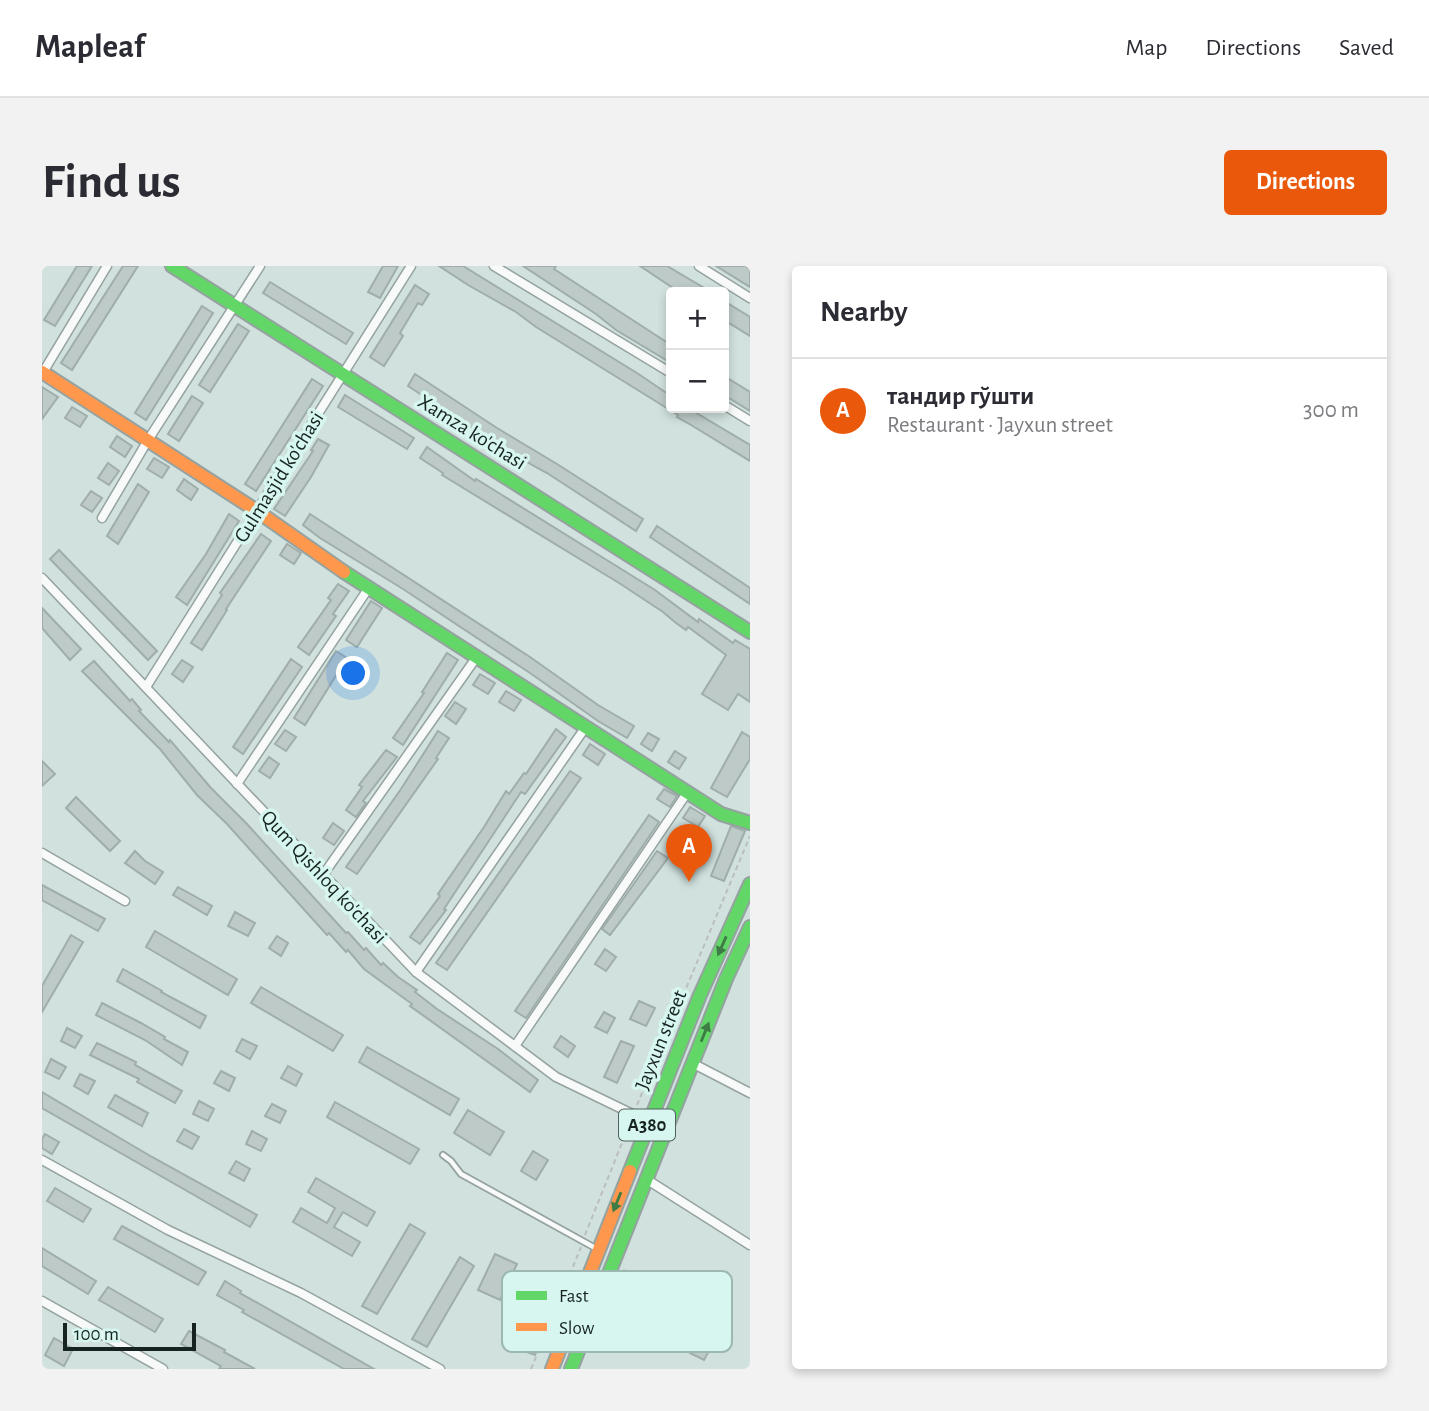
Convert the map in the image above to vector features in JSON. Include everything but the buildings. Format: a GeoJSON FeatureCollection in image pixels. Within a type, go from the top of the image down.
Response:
{"type":"FeatureCollection","features":[{"type":"Feature","properties":{"kind":"main road","name":"Xamza ko'chasi"},"geometry":{"type":"LineString","coordinates":[[172,266],[750,632]]}},
{"type":"Feature","properties":{"kind":"main road"},"geometry":{"type":"LineString","coordinates":[[42,373],[257,511],[368,589],[687,793],[721,814],[750,823]]}},
{"type":"Feature","properties":{"kind":"main road","name":"Jayxun street"},"geometry":{"type":"LineString","coordinates":[[590,1271],[700,995],[750,884]]}},
{"type":"Feature","properties":{"kind":"main road","name":"Jayxun street"},"geometry":{"type":"LineString","coordinates":[[611,1271],[692,1063],[750,927]]}},
{"type":"Feature","properties":{"kind":"main road","name":"Jayxun street"},"geometry":{"type":"LineString","coordinates":[[552,1369],[559,1352]]}},
{"type":"Feature","properties":{"kind":"main road","name":"Jayxun street"},"geometry":{"type":"LineString","coordinates":[[572,1369],[579,1352]]}},
{"type":"Feature","properties":{"kind":"street"},"geometry":{"type":"LineString","coordinates":[[42,373],[107,266]]}},
{"type":"Feature","properties":{"kind":"street"},"geometry":{"type":"LineString","coordinates":[[102,518],[148,440],[260,266]]}},
{"type":"Feature","properties":{"kind":"street","name":"Gulmasjid ko'chasi"},"geometry":{"type":"LineString","coordinates":[[146,687],[411,266]]}},
{"type":"Feature","properties":{"kind":"street"},"geometry":{"type":"LineString","coordinates":[[494,266],[666,370]]}},
{"type":"Feature","properties":{"kind":"street"},"geometry":{"type":"LineString","coordinates":[[699,266],[750,298]]}},
{"type":"Feature","properties":{"kind":"street"},"geometry":{"type":"LineString","coordinates":[[729,408],[750,421]]}},
{"type":"Feature","properties":{"kind":"street","name":"Qum Qishloq ko'chasi"},"geometry":{"type":"LineString","coordinates":[[42,578],[416,972],[556,1077],[649,1122]]}},
{"type":"Feature","properties":{"kind":"street"},"geometry":{"type":"LineString","coordinates":[[237,784],[368,589]]}},
{"type":"Feature","properties":{"kind":"street"},"geometry":{"type":"LineString","coordinates":[[323,875],[475,658]]}},
{"type":"Feature","properties":{"kind":"street"},"geometry":{"type":"LineString","coordinates":[[416,972],[585,728]]}},
{"type":"Feature","properties":{"kind":"street"},"geometry":{"type":"LineString","coordinates":[[515,1046],[687,793]]}},
{"type":"Feature","properties":{"kind":"street"},"geometry":{"type":"LineString","coordinates":[[42,853],[125,901]]}},
{"type":"Feature","properties":{"kind":"street"},"geometry":{"type":"LineString","coordinates":[[692,1063],[750,1093]]}},
{"type":"Feature","properties":{"kind":"street"},"geometry":{"type":"LineString","coordinates":[[42,1160],[169,1230],[302,1293],[440,1369]]}},
{"type":"Feature","properties":{"kind":"street"},"geometry":{"type":"LineString","coordinates":[[629,1172],[647,1179],[750,1245]]}},
{"type":"Feature","properties":{"kind":"street"},"geometry":{"type":"LineString","coordinates":[[42,1301],[163,1369]]}},
{"type":"Feature","properties":{"kind":"lane"},"geometry":{"type":"LineString","coordinates":[[443,1155],[451,1160],[461,1174],[598,1249]]}},
{"type":"Feature","properties":{"kind":"path"},"geometry":{"type":"LineString","coordinates":[[571,1271],[633,1115],[750,836]]}},
{"type":"Feature","properties":{"kind":"path"},"geometry":{"type":"LineString","coordinates":[[579,1252],[585,1255]]}},
{"type":"Feature","properties":{"kind":"path"},"geometry":{"type":"LineString","coordinates":[[622,1269],[627,1271]]}},
{"type":"Feature","properties":{"kind":"path"},"geometry":{"type":"LineString","coordinates":[[531,1369],[538,1352]]}},
{"type":"Feature","properties":{"kind":"traffic: fast"},"geometry":{"type":"LineString","coordinates":[[172,266],[750,632]]}},
{"type":"Feature","properties":{"kind":"traffic: fast"},"geometry":{"type":"LineString","coordinates":[[344,572],[721,814],[750,823]]}},
{"type":"Feature","properties":{"kind":"traffic: fast"},"geometry":{"type":"LineString","coordinates":[[630,1171],[700,995],[750,884]]}},
{"type":"Feature","properties":{"kind":"traffic: fast"},"geometry":{"type":"LineString","coordinates":[[610,1271],[726,979],[750,927]]}},
{"type":"Feature","properties":{"kind":"traffic: fast"},"geometry":{"type":"LineString","coordinates":[[571,1369],[578,1352]]}},
{"type":"Feature","properties":{"kind":"traffic: slow"},"geometry":{"type":"LineString","coordinates":[[42,372],[257,511],[344,572]]}},
{"type":"Feature","properties":{"kind":"traffic: slow"},"geometry":{"type":"LineString","coordinates":[[591,1271],[630,1171]]}},
{"type":"Feature","properties":{"kind":"traffic: slow"},"geometry":{"type":"LineString","coordinates":[[552,1369],[559,1352]]}},
{"type":"Feature","properties":{"kind":"place","name":"тандир гўшти"},"geometry":{"type":"Point","coordinates":[689,882]}}]}
